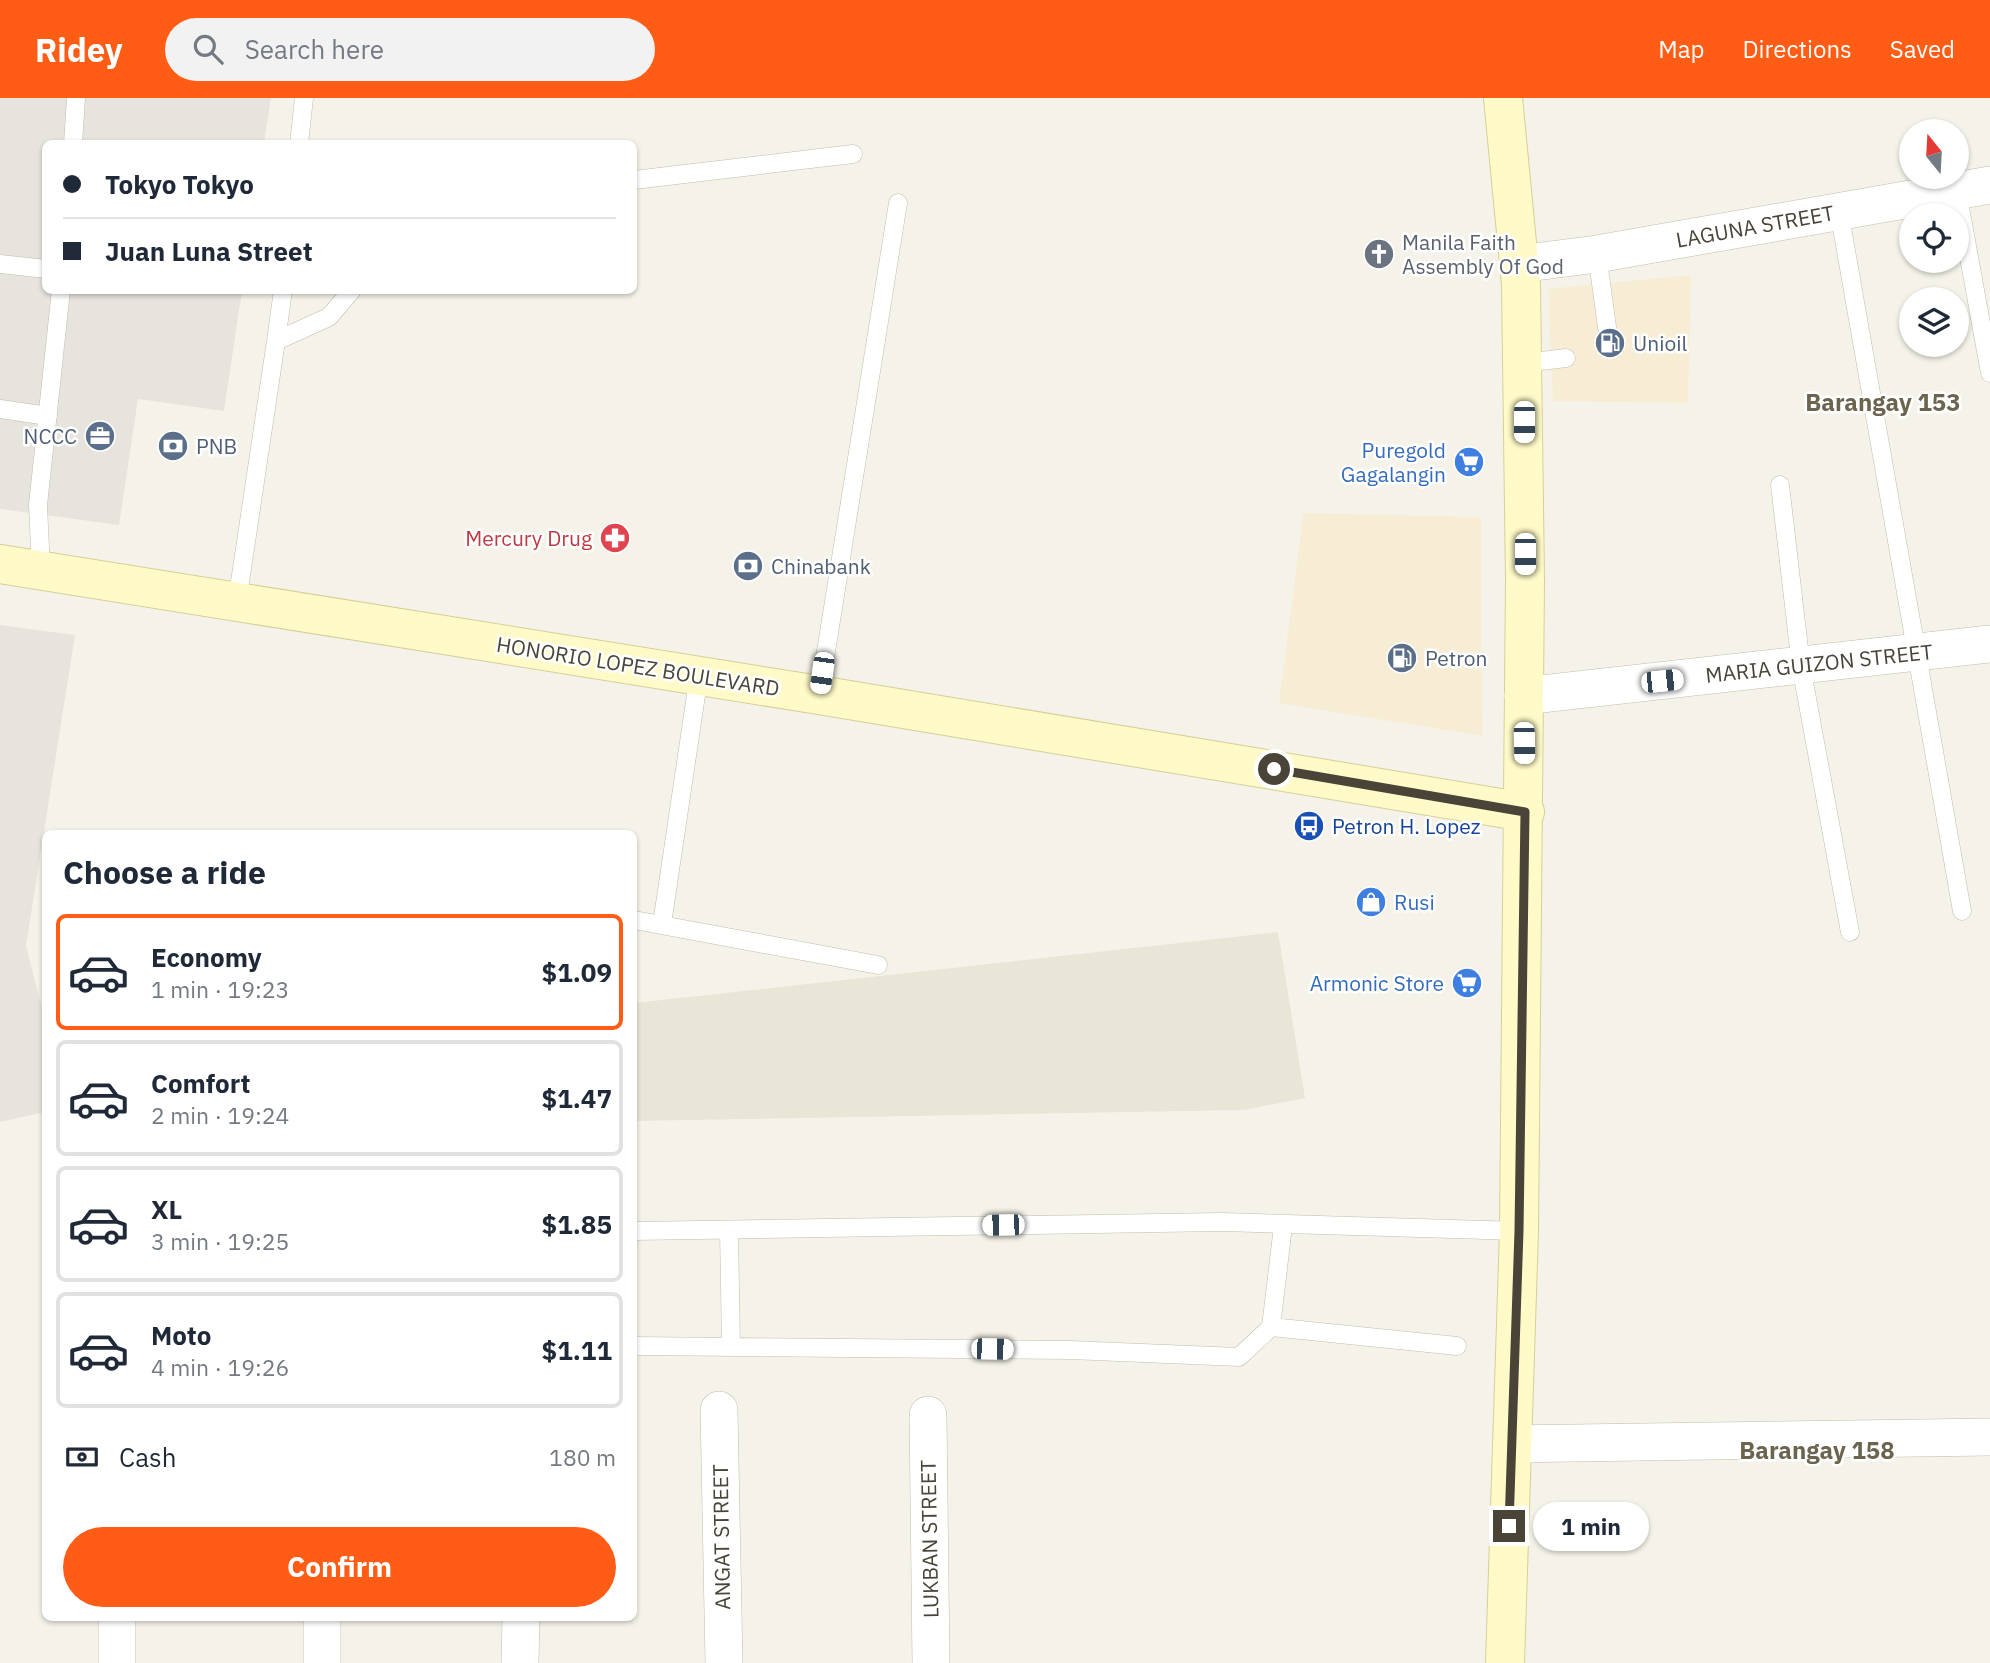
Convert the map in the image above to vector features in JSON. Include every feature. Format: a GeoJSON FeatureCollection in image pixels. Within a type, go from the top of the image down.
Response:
{"type":"FeatureCollection","features":[{"type":"Feature","properties":{"kind":"main road"},"geometry":{"type":"LineString","coordinates":[[1503,98],[1519,264],[1524,363],[1525,812],[1519,1231],[1505,1663]]}},
{"type":"Feature","properties":{"kind":"main road","name":"HONORIO LOPEZ BOULEVARD"},"geometry":{"type":"LineString","coordinates":[[0,564],[699,675],[1525,812]]}},
{"type":"Feature","properties":{"kind":"street","name":"LAGUNA STREET"},"geometry":{"type":"LineString","coordinates":[[1519,264],[1597,254],[1973,188]]}},
{"type":"Feature","properties":{"kind":"street","name":"MARIA GUIZON STREET"},"geometry":{"type":"LineString","coordinates":[[1523,696],[1990,644]]}},
{"type":"Feature","properties":{"kind":"street","name":"ANGAT STREET"},"geometry":{"type":"LineString","coordinates":[[719,1410],[724,1663]]}},
{"type":"Feature","properties":{"kind":"street","name":"LUKBAN STREET"},"geometry":{"type":"LineString","coordinates":[[928,1415],[931,1663]]}},
{"type":"Feature","properties":{"kind":"street"},"geometry":{"type":"LineString","coordinates":[[1512,1444],[1990,1437]]}},
{"type":"Feature","properties":{"kind":"street"},"geometry":{"type":"LineString","coordinates":[[117,1621],[117,1663]]}},
{"type":"Feature","properties":{"kind":"street"},"geometry":{"type":"LineString","coordinates":[[322,1663],[323,1621]]}},
{"type":"Feature","properties":{"kind":"street"},"geometry":{"type":"LineString","coordinates":[[520,1621],[520,1663]]}},
{"type":"Feature","properties":{"kind":"lane"},"geometry":{"type":"LineString","coordinates":[[73,140],[76,98]]}},
{"type":"Feature","properties":{"kind":"lane"},"geometry":{"type":"LineString","coordinates":[[299,140],[304,98]]}},
{"type":"Feature","properties":{"kind":"lane"},"geometry":{"type":"LineString","coordinates":[[637,180],[853,154]]}},
{"type":"Feature","properties":{"kind":"lane"},"geometry":{"type":"LineString","coordinates":[[1973,188],[1990,373]]}},
{"type":"Feature","properties":{"kind":"lane"},"geometry":{"type":"LineString","coordinates":[[819,695],[898,204]]}},
{"type":"Feature","properties":{"kind":"lane"},"geometry":{"type":"LineString","coordinates":[[1839,211],[1962,911]]}},
{"type":"Feature","properties":{"kind":"lane"},"geometry":{"type":"LineString","coordinates":[[1597,254],[1607,327]]}},
{"type":"Feature","properties":{"kind":"lane"},"geometry":{"type":"LineString","coordinates":[[0,264],[42,269]]}},
{"type":"Feature","properties":{"kind":"lane"},"geometry":{"type":"LineString","coordinates":[[41,570],[38,505],[61,294]]}},
{"type":"Feature","properties":{"kind":"lane"},"geometry":{"type":"LineString","coordinates":[[237,603],[282,294]]}},
{"type":"Feature","properties":{"kind":"lane"},"geometry":{"type":"LineString","coordinates":[[276,341],[329,317],[349,294]]}},
{"type":"Feature","properties":{"kind":"lane"},"geometry":{"type":"LineString","coordinates":[[1524,363],[1566,358]]}},
{"type":"Feature","properties":{"kind":"lane"},"geometry":{"type":"LineString","coordinates":[[0,409],[48,416]]}},
{"type":"Feature","properties":{"kind":"lane"},"geometry":{"type":"LineString","coordinates":[[1780,485],[1801,666],[1850,932]]}},
{"type":"Feature","properties":{"kind":"lane"},"geometry":{"type":"LineString","coordinates":[[662,924],[699,675]]}},
{"type":"Feature","properties":{"kind":"lane"},"geometry":{"type":"LineString","coordinates":[[637,920],[878,965]]}},
{"type":"Feature","properties":{"kind":"lane"},"geometry":{"type":"LineString","coordinates":[[637,1231],[1222,1222],[1283,1226],[1519,1231]]}},
{"type":"Feature","properties":{"kind":"lane"},"geometry":{"type":"LineString","coordinates":[[637,1346],[1070,1350],[1239,1357],[1271,1327],[1283,1226]]}},
{"type":"Feature","properties":{"kind":"lane"},"geometry":{"type":"LineString","coordinates":[[729,1230],[731,1346]]}},
{"type":"Feature","properties":{"kind":"lane"},"geometry":{"type":"LineString","coordinates":[[1271,1327],[1457,1346]]}},
{"type":"Feature","properties":{"kind":"shaded area"},"geometry":{"type":"Polygon","coordinates":[[[0,98],[271,98],[264,140],[42,140],[42,294],[242,294],[224,411],[138,399],[119,525],[0,509],[0,98]]]}},
{"type":"Feature","properties":{"kind":"shaded area"},"geometry":{"type":"Polygon","coordinates":[[[1691,275],[1688,403],[1553,401],[1548,289],[1691,275]]]}},
{"type":"Feature","properties":{"kind":"shaded area"},"geometry":{"type":"Polygon","coordinates":[[[1303,513],[1481,517],[1482,736],[1279,703],[1303,513]]]}},
{"type":"Feature","properties":{"kind":"shaded area"},"geometry":{"type":"Polygon","coordinates":[[[0,625],[75,635],[44,830],[42,830],[26,946],[42,1008],[42,1113],[0,1122],[0,625]]]}},
{"type":"Feature","properties":{"kind":"shaded area"},"geometry":{"type":"Polygon","coordinates":[[[1278,932],[1305,1098],[1244,1110],[637,1121],[637,1003],[1278,932]]]}},
{"type":"Feature","properties":{"kind":"place","name":"Manila Faith Assembly Of God"},"geometry":{"type":"Point","coordinates":[1379,254]}},
{"type":"Feature","properties":{"kind":"place","name":"Unioil"},"geometry":{"type":"Point","coordinates":[1610,343]}},
{"type":"Feature","properties":{"kind":"place","name":"NCCC"},"geometry":{"type":"Point","coordinates":[100,436]}},
{"type":"Feature","properties":{"kind":"place","name":"PNB"},"geometry":{"type":"Point","coordinates":[173,446]}},
{"type":"Feature","properties":{"kind":"place","name":"Puregold Gagalangin"},"geometry":{"type":"Point","coordinates":[1469,462]}},
{"type":"Feature","properties":{"kind":"place","name":"Mercury Drug"},"geometry":{"type":"Point","coordinates":[615,538]}},
{"type":"Feature","properties":{"kind":"place","name":"Chinabank"},"geometry":{"type":"Point","coordinates":[748,566]}},
{"type":"Feature","properties":{"kind":"place","name":"Petron"},"geometry":{"type":"Point","coordinates":[1402,658]}},
{"type":"Feature","properties":{"kind":"place","name":"Petron H. Lopez"},"geometry":{"type":"Point","coordinates":[1309,826]}},
{"type":"Feature","properties":{"kind":"place","name":"Rusi"},"geometry":{"type":"Point","coordinates":[1371,902]}},
{"type":"Feature","properties":{"kind":"place","name":"Armonic Store"},"geometry":{"type":"Point","coordinates":[1467,983]}},
{"type":"Feature","properties":{"kind":"district","name":"Barangay 153"},"geometry":{"type":"Point","coordinates":[1883,402]}},
{"type":"Feature","properties":{"kind":"district","name":"Barangay 158"},"geometry":{"type":"Point","coordinates":[1817,1450]}},
{"type":"Feature","properties":{"kind":"route"},"geometry":{"type":"LineString","coordinates":[[1274,769],[1525,812],[1519,1231],[1509,1526]]}}]}
